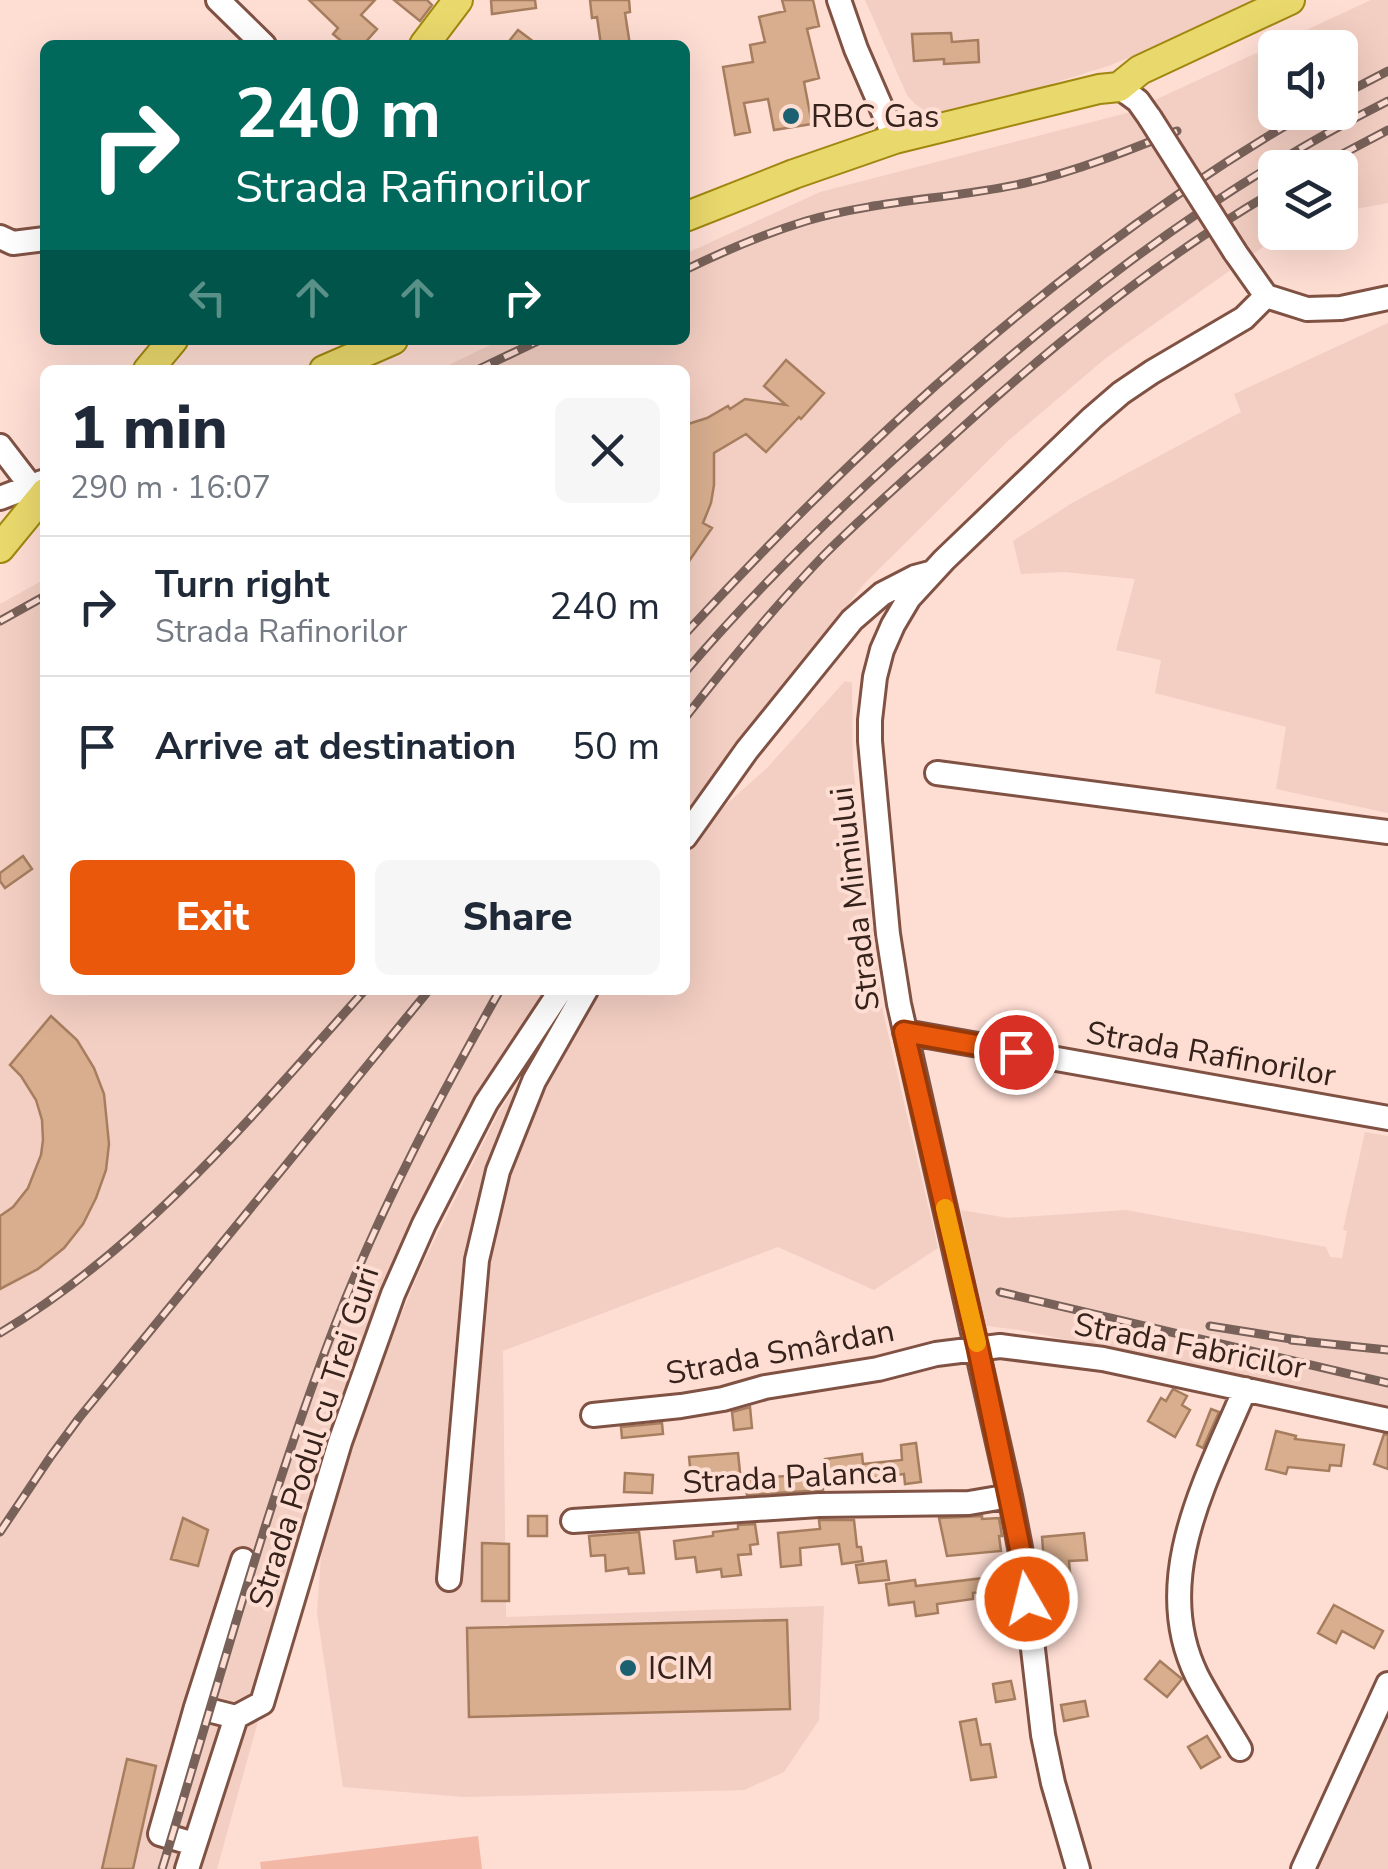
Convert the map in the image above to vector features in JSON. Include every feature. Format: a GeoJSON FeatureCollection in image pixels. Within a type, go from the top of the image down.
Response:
{"type":"FeatureCollection","features":[{"type":"Feature","properties":{"kind":"main road"},"geometry":{"type":"LineString","coordinates":[[428,40],[458,0]]}},
{"type":"Feature","properties":{"kind":"main road"},"geometry":{"type":"LineString","coordinates":[[690,215],[894,139],[1119,87],[1140,70],[1290,0]]}},
{"type":"Feature","properties":{"kind":"main road"},"geometry":{"type":"LineString","coordinates":[[152,365],[169,345]]}},
{"type":"Feature","properties":{"kind":"main road"},"geometry":{"type":"LineString","coordinates":[[335,365],[381,345]]}},
{"type":"Feature","properties":{"kind":"main road"},"geometry":{"type":"LineString","coordinates":[[0,548],[40,486]]}},
{"type":"Feature","properties":{"kind":"main road"},"geometry":{"type":"LineString","coordinates":[[0,560],[40,530]]}},
{"type":"Feature","properties":{"kind":"street"},"geometry":{"type":"LineString","coordinates":[[218,0],[259,40]]}},
{"type":"Feature","properties":{"kind":"street"},"geometry":{"type":"LineString","coordinates":[[838,0],[894,139]]}},
{"type":"Feature","properties":{"kind":"street"},"geometry":{"type":"LineString","coordinates":[[1119,87],[1138,101],[1150,118],[1266,296],[1307,309],[1341,308],[1388,298]]}},
{"type":"Feature","properties":{"kind":"street"},"geometry":{"type":"LineString","coordinates":[[0,237],[13,244],[40,240]]}},
{"type":"Feature","properties":{"kind":"street"},"geometry":{"type":"LineString","coordinates":[[690,829],[746,750],[868,605],[892,588],[932,572],[1121,393],[1244,318],[1266,296]]}},
{"type":"Feature","properties":{"kind":"street"},"geometry":{"type":"LineString","coordinates":[[0,446],[40,486],[0,498]]}},
{"type":"Feature","properties":{"kind":"street","name":"Strada Mimiului"},"geometry":{"type":"LineString","coordinates":[[932,572],[893,625],[875,677],[870,742],[888,934],[904,1032],[1010,1496],[1023,1563],[1043,1735],[1078,1869]]}},
{"type":"Feature","properties":{"kind":"street"},"geometry":{"type":"LineString","coordinates":[[938,774],[1388,832]]}},
{"type":"Feature","properties":{"kind":"street","name":"Strada Podul cu Trei Guri"},"geometry":{"type":"LineString","coordinates":[[238,1716],[262,1703],[340,1442],[393,1294],[424,1224],[486,1103],[558,995]]}},
{"type":"Feature","properties":{"kind":"street"},"geometry":{"type":"LineString","coordinates":[[448,1579],[477,1260],[498,1171],[534,1081],[583,995]]}},
{"type":"Feature","properties":{"kind":"street","name":"Strada Rafinorilor"},"geometry":{"type":"LineString","coordinates":[[904,1032],[1388,1118]]}},
{"type":"Feature","properties":{"kind":"street","name":"Strada Fabricilor"},"geometry":{"type":"LineString","coordinates":[[978,1348],[1014,1348],[1103,1359],[1388,1420]]}},
{"type":"Feature","properties":{"kind":"street","name":"Strada Smârdan"},"geometry":{"type":"LineString","coordinates":[[593,1415],[695,1404],[765,1386],[878,1369],[978,1348]]}},
{"type":"Feature","properties":{"kind":"street"},"geometry":{"type":"LineString","coordinates":[[1240,1749],[1196,1674],[1182,1632],[1178,1574],[1194,1511],[1246,1388]]}},
{"type":"Feature","properties":{"kind":"street","name":"Strada Palanca"},"geometry":{"type":"LineString","coordinates":[[573,1521],[818,1505],[969,1504],[1010,1496]]}},
{"type":"Feature","properties":{"kind":"street"},"geometry":{"type":"LineString","coordinates":[[194,1844],[160,1834],[244,1560]]}},
{"type":"Feature","properties":{"kind":"street"},"geometry":{"type":"LineString","coordinates":[[1303,1869],[1388,1684]]}},
{"type":"Feature","properties":{"kind":"street"},"geometry":{"type":"LineString","coordinates":[[187,1869],[238,1716],[196,1707]]}},
{"type":"Feature","properties":{"kind":"shaded area"},"geometry":{"type":"Polygon","coordinates":[[[865,0],[1260,0],[1108,66],[946,114],[924,110],[907,95],[865,0]]]}},
{"type":"Feature","properties":{"kind":"shaded area"},"geometry":{"type":"Polygon","coordinates":[[[1371,0],[1388,0],[1388,203],[1358,209],[1358,150],[1258,150],[1259,250],[1106,358],[1009,440],[864,584],[690,806],[690,365],[448,365],[490,345],[690,345],[690,252],[820,192],[1127,113],[1258,52],[1258,130],[1358,130],[1358,30],[1306,30],[1371,0]]]}},
{"type":"Feature","properties":{"kind":"shaded area"},"geometry":{"type":"Polygon","coordinates":[[[1388,323],[1388,813],[1276,789],[1286,727],[1155,693],[1161,660],[1116,650],[1135,579],[1064,572],[1021,574],[1013,541],[1072,503],[1241,412],[1234,394],[1388,323]]]}},
{"type":"Feature","properties":{"kind":"shaded area"},"geometry":{"type":"Polygon","coordinates":[[[40,582],[40,995],[564,995],[490,1108],[393,1294],[320,1498],[217,1869],[0,1869],[0,604],[40,582]]]}},
{"type":"Feature","properties":{"kind":"shaded area"},"geometry":{"type":"Polygon","coordinates":[[[845,681],[852,683],[853,766],[883,1012],[938,1248],[874,1290],[778,1247],[503,1351],[506,1617],[824,1606],[819,1720],[784,1772],[744,1790],[464,1797],[343,1787],[317,1613],[323,1527],[368,1394],[422,1265],[499,1112],[574,995],[690,995],[690,837],[766,769],[845,681]]]}},
{"type":"Feature","properties":{"kind":"shaded area"},"geometry":{"type":"Polygon","coordinates":[[[1365,1132],[1388,1136],[1388,1407],[986,1326],[961,1210],[1008,1218],[1126,1210],[1326,1247],[1330,1257],[1342,1258],[1347,1231],[1343,1230],[1365,1132]]]}},
{"type":"Feature","properties":{"kind":"shaded area"},"geometry":{"type":"Polygon","coordinates":[[[1388,1712],[1388,1869],[1318,1869],[1388,1712]]]}},
{"type":"Feature","properties":{"kind":"shaded area"},"geometry":{"type":"Polygon","coordinates":[[[478,1836],[482,1869],[261,1869],[260,1862],[478,1836]]]}},
{"type":"Feature","properties":{"kind":"building"},"geometry":{"type":"Polygon","coordinates":[[[309,0],[375,0],[361,15],[377,29],[367,40],[340,40],[333,34],[338,28],[309,0]]]}},
{"type":"Feature","properties":{"kind":"building"},"geometry":{"type":"Polygon","coordinates":[[[394,0],[427,0],[432,5],[420,21],[394,0]]]}},
{"type":"Feature","properties":{"kind":"building"},"geometry":{"type":"Polygon","coordinates":[[[491,0],[535,0],[536,8],[492,14],[491,0]]]}},
{"type":"Feature","properties":{"kind":"building"},"geometry":{"type":"Polygon","coordinates":[[[590,0],[629,0],[630,12],[625,13],[629,40],[600,40],[597,17],[592,18],[590,0]]]}},
{"type":"Feature","properties":{"kind":"building"},"geometry":{"type":"Polygon","coordinates":[[[782,0],[813,0],[819,26],[807,29],[819,78],[804,82],[812,124],[774,130],[768,99],[744,103],[750,132],[735,135],[723,67],[753,62],[750,45],[765,42],[759,17],[785,11],[782,0]]]}},
{"type":"Feature","properties":{"kind":"building"},"geometry":{"type":"Polygon","coordinates":[[[518,30],[531,40],[510,40],[518,30]]]}},
{"type":"Feature","properties":{"kind":"building"},"geometry":{"type":"Polygon","coordinates":[[[951,33],[952,42],[978,40],[979,62],[914,61],[912,34],[951,33]]]}},
{"type":"Feature","properties":{"kind":"building"},"geometry":{"type":"Polygon","coordinates":[[[786,360],[824,393],[766,452],[746,434],[714,453],[714,485],[703,523],[712,528],[690,560],[690,423],[728,406],[730,409],[745,399],[786,405],[764,386],[786,360]]]}},
{"type":"Feature","properties":{"kind":"building"},"geometry":{"type":"Polygon","coordinates":[[[23,856],[32,869],[5,888],[0,873],[23,856]]]}},
{"type":"Feature","properties":{"kind":"building"},"geometry":{"type":"Polygon","coordinates":[[[51,1016],[77,1040],[104,1094],[109,1144],[106,1170],[83,1224],[64,1248],[38,1269],[0,1289],[0,1216],[28,1188],[43,1140],[36,1100],[10,1065],[51,1016]]]}},
{"type":"Feature","properties":{"kind":"building"},"geometry":{"type":"Polygon","coordinates":[[[1173,1389],[1187,1396],[1182,1405],[1190,1410],[1175,1437],[1148,1421],[1161,1398],[1166,1401],[1173,1389]]]}},
{"type":"Feature","properties":{"kind":"building"},"geometry":{"type":"Polygon","coordinates":[[[750,1407],[752,1428],[734,1430],[732,1412],[750,1407]]]}},
{"type":"Feature","properties":{"kind":"building"},"geometry":{"type":"Polygon","coordinates":[[[1211,1409],[1219,1412],[1203,1448],[1197,1445],[1211,1409]]]}},
{"type":"Feature","properties":{"kind":"building"},"geometry":{"type":"Polygon","coordinates":[[[662,1423],[663,1434],[622,1438],[621,1427],[662,1423]]]}},
{"type":"Feature","properties":{"kind":"building"},"geometry":{"type":"Polygon","coordinates":[[[1276,1431],[1296,1436],[1295,1439],[1344,1445],[1341,1466],[1330,1465],[1329,1471],[1288,1467],[1286,1474],[1266,1469],[1276,1431]]]}},
{"type":"Feature","properties":{"kind":"building"},"geometry":{"type":"Polygon","coordinates":[[[1384,1434],[1388,1435],[1388,1469],[1374,1464],[1384,1434]]]}},
{"type":"Feature","properties":{"kind":"building"},"geometry":{"type":"Polygon","coordinates":[[[916,1443],[921,1482],[905,1484],[904,1474],[823,1485],[823,1490],[747,1495],[745,1480],[826,1472],[825,1459],[862,1454],[863,1464],[902,1460],[901,1445],[916,1443]]]}},
{"type":"Feature","properties":{"kind":"building"},"geometry":{"type":"Polygon","coordinates":[[[738,1453],[740,1472],[714,1475],[715,1484],[692,1486],[689,1457],[738,1453]]]}},
{"type":"Feature","properties":{"kind":"building"},"geometry":{"type":"Polygon","coordinates":[[[625,1473],[653,1475],[652,1493],[624,1492],[625,1473]]]}},
{"type":"Feature","properties":{"kind":"building"},"geometry":{"type":"Polygon","coordinates":[[[528,1516],[547,1516],[547,1536],[528,1536],[528,1516]]]}},
{"type":"Feature","properties":{"kind":"building"},"geometry":{"type":"Polygon","coordinates":[[[183,1518],[208,1530],[198,1566],[171,1559],[183,1518]]]}},
{"type":"Feature","properties":{"kind":"building"},"geometry":{"type":"Polygon","coordinates":[[[939,1518],[999,1518],[1001,1551],[947,1556],[939,1518]]]}},
{"type":"Feature","properties":{"kind":"building"},"geometry":{"type":"Polygon","coordinates":[[[819,1520],[854,1520],[863,1561],[842,1564],[839,1544],[800,1548],[801,1565],[781,1567],[778,1533],[820,1529],[819,1520]]]}},
{"type":"Feature","properties":{"kind":"building"},"geometry":{"type":"Polygon","coordinates":[[[755,1524],[758,1544],[750,1545],[751,1554],[738,1555],[741,1575],[722,1577],[721,1569],[697,1572],[695,1557],[676,1559],[674,1541],[713,1536],[713,1532],[755,1524]]]}},
{"type":"Feature","properties":{"kind":"building"},"geometry":{"type":"Polygon","coordinates":[[[639,1532],[644,1573],[629,1574],[628,1568],[606,1571],[605,1555],[591,1556],[589,1536],[639,1532]]]}},
{"type":"Feature","properties":{"kind":"building"},"geometry":{"type":"Polygon","coordinates":[[[1084,1533],[1087,1560],[1069,1561],[1071,1584],[1046,1587],[1042,1537],[1084,1533]]]}},
{"type":"Feature","properties":{"kind":"building"},"geometry":{"type":"Polygon","coordinates":[[[482,1543],[509,1544],[509,1601],[482,1601],[482,1543]]]}},
{"type":"Feature","properties":{"kind":"building"},"geometry":{"type":"Polygon","coordinates":[[[886,1561],[889,1580],[859,1583],[856,1565],[886,1561]]]}},
{"type":"Feature","properties":{"kind":"building"},"geometry":{"type":"Polygon","coordinates":[[[1001,1576],[1003,1590],[973,1593],[973,1599],[937,1604],[938,1613],[916,1616],[914,1602],[889,1605],[886,1584],[915,1580],[916,1586],[1001,1576]]]}},
{"type":"Feature","properties":{"kind":"building"},"geometry":{"type":"Polygon","coordinates":[[[1334,1605],[1383,1631],[1374,1648],[1342,1631],[1336,1643],[1318,1633],[1334,1605]]]}},
{"type":"Feature","properties":{"kind":"building","name":"ICIM"},"geometry":{"type":"Polygon","coordinates":[[[787,1620],[790,1709],[469,1717],[467,1628],[787,1620]]]}},
{"type":"Feature","properties":{"kind":"building"},"geometry":{"type":"Polygon","coordinates":[[[1160,1661],[1182,1679],[1167,1697],[1145,1679],[1160,1661]]]}},
{"type":"Feature","properties":{"kind":"building"},"geometry":{"type":"Polygon","coordinates":[[[1011,1681],[1015,1699],[996,1702],[993,1684],[1011,1681]]]}},
{"type":"Feature","properties":{"kind":"building"},"geometry":{"type":"Polygon","coordinates":[[[1085,1701],[1088,1716],[1064,1721],[1061,1705],[1085,1701]]]}},
{"type":"Feature","properties":{"kind":"building"},"geometry":{"type":"Polygon","coordinates":[[[976,1719],[981,1745],[990,1744],[996,1777],[971,1780],[960,1722],[976,1719]]]}},
{"type":"Feature","properties":{"kind":"building"},"geometry":{"type":"Polygon","coordinates":[[[1207,1736],[1220,1757],[1201,1768],[1188,1747],[1207,1736]]]}},
{"type":"Feature","properties":{"kind":"building"},"geometry":{"type":"Polygon","coordinates":[[[127,1759],[156,1766],[133,1869],[102,1869],[127,1759]]]}},
{"type":"Feature","properties":{"kind":"railway"},"geometry":{"type":"LineString","coordinates":[[1358,87],[1388,71]]}},
{"type":"Feature","properties":{"kind":"railway"},"geometry":{"type":"LineString","coordinates":[[690,667],[838,511],[1067,310],[1127,263],[1253,177],[1388,101]]}},
{"type":"Feature","properties":{"kind":"railway"},"geometry":{"type":"LineString","coordinates":[[690,629],[827,487],[978,349],[1138,223],[1279,130]]}},
{"type":"Feature","properties":{"kind":"railway"},"geometry":{"type":"LineString","coordinates":[[1350,150],[1388,130]]}},
{"type":"Feature","properties":{"kind":"railway"},"geometry":{"type":"LineString","coordinates":[[690,268],[806,221],[860,208],[1025,183],[1083,167],[1177,131]]}},
{"type":"Feature","properties":{"kind":"railway"},"geometry":{"type":"LineString","coordinates":[[690,712],[824,555],[991,402],[1148,274],[1258,201]]}},
{"type":"Feature","properties":{"kind":"railway"},"geometry":{"type":"LineString","coordinates":[[488,365],[530,345]]}},
{"type":"Feature","properties":{"kind":"railway"},"geometry":{"type":"LineString","coordinates":[[0,621],[40,599]]}},
{"type":"Feature","properties":{"kind":"railway"},"geometry":{"type":"LineString","coordinates":[[0,1333],[53,1299],[150,1219],[239,1130],[360,995]]}},
{"type":"Feature","properties":{"kind":"railway"},"geometry":{"type":"LineString","coordinates":[[0,1532],[79,1418],[425,995]]}},
{"type":"Feature","properties":{"kind":"railway"},"geometry":{"type":"LineString","coordinates":[[162,1869],[265,1527],[335,1325],[412,1154],[497,995]]}},
{"type":"Feature","properties":{"kind":"railway"},"geometry":{"type":"LineString","coordinates":[[1000,1292],[1388,1383]]}},
{"type":"Feature","properties":{"kind":"railway"},"geometry":{"type":"LineString","coordinates":[[1210,1326],[1304,1341]]}},
{"type":"Feature","properties":{"kind":"railway"},"geometry":{"type":"LineString","coordinates":[[1291,1340],[1388,1350]]}},
{"type":"Feature","properties":{"kind":"slow traffic"},"geometry":{"type":"LineString","coordinates":[[945,1208],[977,1343]]}},
{"type":"Feature","properties":{"kind":"place","name":"RBC Gas"},"geometry":{"type":"Point","coordinates":[791,116]}},
{"type":"Feature","properties":{"kind":"place","name":"ICIM"},"geometry":{"type":"Point","coordinates":[628,1668]}},
{"type":"Feature","properties":{"kind":"route"},"geometry":{"type":"LineString","coordinates":[[1016,1052],[904,1032],[978,1348],[1010,1496],[1027,1599]]}}]}
